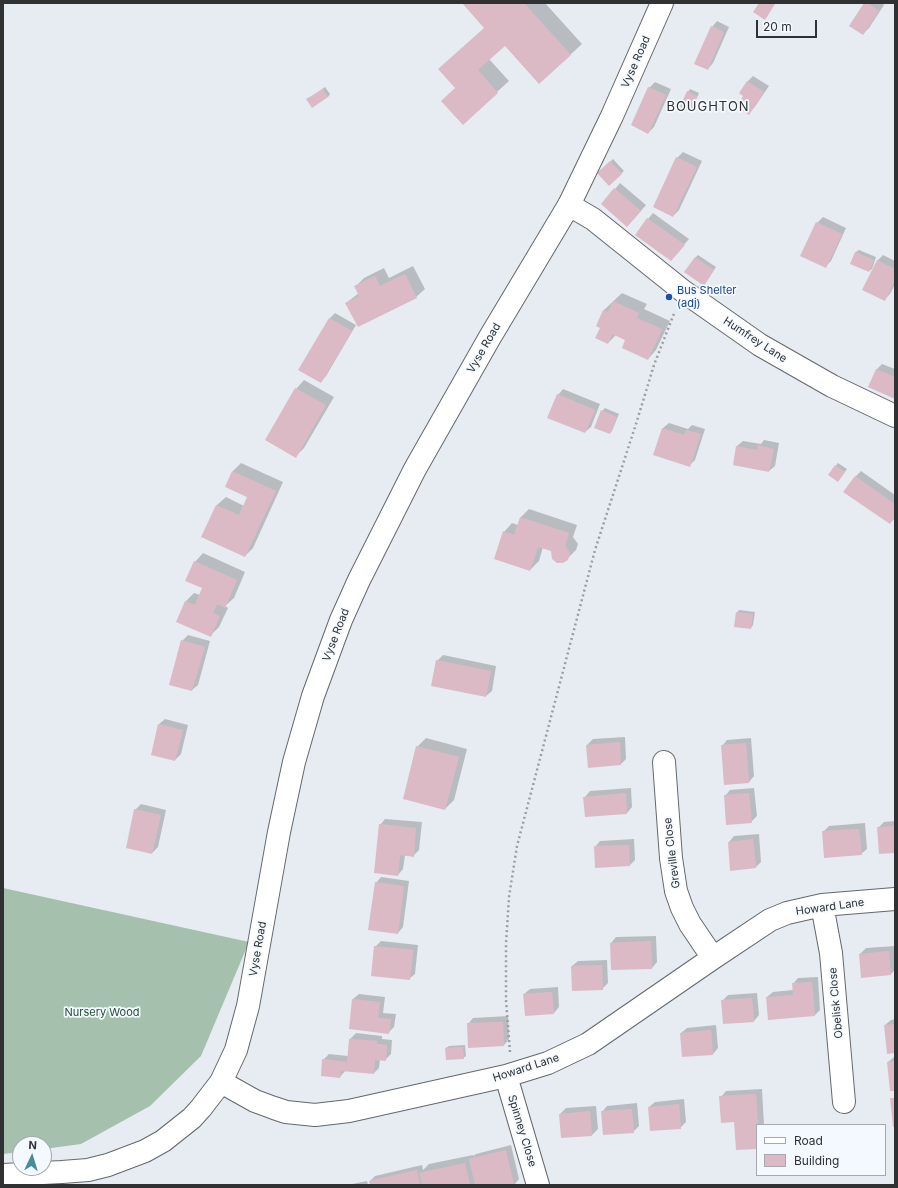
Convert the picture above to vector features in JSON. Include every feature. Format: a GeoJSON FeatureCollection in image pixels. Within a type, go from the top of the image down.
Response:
{"type":"FeatureCollection","features":[{"type":"Feature","properties":{"kind":"street","name":"Vyse Road"},"geometry":{"type":"LineString","coordinates":[[3,1175],[88,1170],[108,1166],[145,1151],[163,1141],[192,1118],[221,1082],[236,1050],[248,1006],[279,832],[294,762],[313,696],[340,620],[415,469],[490,337],[569,205],[605,130],[662,3]]}},
{"type":"Feature","properties":{"kind":"street","name":"Humfrey Lane"},"geometry":{"type":"LineString","coordinates":[[569,205],[592,219],[683,291],[785,360],[832,386],[895,416]]}},
{"type":"Feature","properties":{"kind":"street","name":"Greville Close"},"geometry":{"type":"LineString","coordinates":[[664,762],[671,858],[676,891],[690,924],[713,958]]}},
{"type":"Feature","properties":{"kind":"street","name":"Howard Lane"},"geometry":{"type":"LineString","coordinates":[[221,1082],[255,1101],[274,1108],[286,1112],[316,1115],[349,1111],[506,1076],[548,1063],[588,1044],[770,920],[787,913],[822,905],[895,899]]}},
{"type":"Feature","properties":{"kind":"street","name":"Obelisk Close"},"geometry":{"type":"LineString","coordinates":[[822,905],[831,953],[844,1102]]}},
{"type":"Feature","properties":{"kind":"street","name":"Spinney Close"},"geometry":{"type":"LineString","coordinates":[[506,1076],[538,1185]]}},
{"type":"Feature","properties":{"kind":"path"},"geometry":{"type":"LineString","coordinates":[[506,1076],[510,1055],[506,1000],[506,944],[509,897],[517,846],[595,550],[654,365],[683,291]]}},
{"type":"Feature","properties":{"kind":"green space","name":"Nursery Wood"},"geometry":{"type":"Polygon","coordinates":[[[3,888],[249,942],[201,1056],[150,1106],[81,1144],[52,1148],[52,1136],[12,1136],[12,1153],[3,1154],[3,888]]]}},
{"type":"Feature","properties":{"kind":"building"},"geometry":{"type":"Polygon","coordinates":[[[462,3],[524,3],[571,55],[539,84],[505,46],[478,70],[498,93],[463,125],[441,101],[455,88],[438,69],[484,28],[462,3]]]}},
{"type":"Feature","properties":{"kind":"building"},"geometry":{"type":"Polygon","coordinates":[[[759,3],[775,4],[765,20],[753,12],[759,3]]]}},
{"type":"Feature","properties":{"kind":"building"},"geometry":{"type":"Polygon","coordinates":[[[864,3],[868,3],[879,11],[863,35],[849,26],[864,3]]]}},
{"type":"Feature","properties":{"kind":"building"},"geometry":{"type":"Polygon","coordinates":[[[711,26],[724,32],[708,70],[694,64],[711,26]]]}},
{"type":"Feature","properties":{"kind":"building"},"geometry":{"type":"Polygon","coordinates":[[[747,81],[764,92],[749,115],[737,107],[743,96],[739,93],[747,81]]]}},
{"type":"Feature","properties":{"kind":"building"},"geometry":{"type":"Polygon","coordinates":[[[648,87],[666,95],[648,134],[631,125],[648,87]]]}},
{"type":"Feature","properties":{"kind":"building"},"geometry":{"type":"Polygon","coordinates":[[[323,89],[328,97],[312,108],[306,99],[323,89]]]}},
{"type":"Feature","properties":{"kind":"building"},"geometry":{"type":"Polygon","coordinates":[[[687,91],[697,96],[690,112],[680,107],[687,91]]]}},
{"type":"Feature","properties":{"kind":"building"},"geometry":{"type":"Polygon","coordinates":[[[676,157],[697,167],[673,217],[653,207],[676,157]]]}},
{"type":"Feature","properties":{"kind":"building"},"geometry":{"type":"Polygon","coordinates":[[[610,161],[622,174],[609,186],[597,173],[610,161]]]}},
{"type":"Feature","properties":{"kind":"building"},"geometry":{"type":"Polygon","coordinates":[[[614,188],[641,211],[627,227],[601,204],[614,188]]]}},
{"type":"Feature","properties":{"kind":"building"},"geometry":{"type":"Polygon","coordinates":[[[647,218],[685,245],[671,261],[635,235],[647,218]]]}},
{"type":"Feature","properties":{"kind":"building"},"geometry":{"type":"Polygon","coordinates":[[[816,222],[842,234],[826,268],[800,256],[816,222]]]}},
{"type":"Feature","properties":{"kind":"building"},"geometry":{"type":"Polygon","coordinates":[[[855,252],[874,260],[869,272],[850,264],[855,252]]]}},
{"type":"Feature","properties":{"kind":"building"},"geometry":{"type":"Polygon","coordinates":[[[695,257],[714,270],[704,286],[684,272],[695,257]]]}},
{"type":"Feature","properties":{"kind":"building"},"geometry":{"type":"Polygon","coordinates":[[[877,260],[895,269],[895,280],[885,301],[862,290],[877,260]]]}},
{"type":"Feature","properties":{"kind":"building"},"geometry":{"type":"Polygon","coordinates":[[[405,274],[417,298],[358,327],[345,303],[359,296],[354,286],[375,276],[380,286],[405,274]]]}},
{"type":"Feature","properties":{"kind":"building"},"geometry":{"type":"Polygon","coordinates":[[[613,301],[639,313],[637,318],[662,329],[648,360],[622,348],[625,340],[612,334],[608,344],[595,338],[600,328],[596,326],[603,310],[608,312],[613,301]]]}},
{"type":"Feature","properties":{"kind":"building"},"geometry":{"type":"Polygon","coordinates":[[[329,318],[352,331],[321,383],[298,370],[329,318]]]}},
{"type":"Feature","properties":{"kind":"building"},"geometry":{"type":"Polygon","coordinates":[[[876,369],[895,377],[895,399],[868,387],[876,369]]]}},
{"type":"Feature","properties":{"kind":"building"},"geometry":{"type":"Polygon","coordinates":[[[295,388],[326,405],[296,458],[265,440],[295,388]]]}},
{"type":"Feature","properties":{"kind":"building"},"geometry":{"type":"Polygon","coordinates":[[[557,394],[595,410],[585,433],[547,418],[557,394]]]}},
{"type":"Feature","properties":{"kind":"building"},"geometry":{"type":"Polygon","coordinates":[[[601,410],[617,417],[610,434],[594,428],[601,410]]]}},
{"type":"Feature","properties":{"kind":"building"},"geometry":{"type":"Polygon","coordinates":[[[662,428],[684,435],[686,430],[701,434],[690,467],[653,455],[662,428]]]}},
{"type":"Feature","properties":{"kind":"building"},"geometry":{"type":"Polygon","coordinates":[[[758,445],[774,449],[769,472],[733,465],[736,446],[757,450],[758,445]]]}},
{"type":"Feature","properties":{"kind":"building"},"geometry":{"type":"Polygon","coordinates":[[[835,465],[845,472],[838,482],[828,475],[835,465]]]}},
{"type":"Feature","properties":{"kind":"building"},"geometry":{"type":"Polygon","coordinates":[[[232,471],[276,491],[245,557],[201,537],[216,505],[239,515],[247,497],[225,487],[232,471]]]}},
{"type":"Feature","properties":{"kind":"building"},"geometry":{"type":"Polygon","coordinates":[[[855,476],[895,504],[895,517],[890,524],[843,492],[855,476]]]}},
{"type":"Feature","properties":{"kind":"building"},"geometry":{"type":"Polygon","coordinates":[[[520,517],[569,533],[565,546],[570,553],[568,560],[563,563],[557,563],[552,559],[551,551],[538,547],[530,571],[494,559],[503,531],[514,535],[520,517]]]}},
{"type":"Feature","properties":{"kind":"building"},"geometry":{"type":"Polygon","coordinates":[[[194,561],[237,580],[225,608],[217,604],[213,613],[220,616],[211,637],[176,622],[185,601],[195,605],[202,588],[185,581],[194,561]]]}},
{"type":"Feature","properties":{"kind":"building"},"geometry":{"type":"Polygon","coordinates":[[[736,612],[753,614],[751,629],[734,627],[736,612]]]}},
{"type":"Feature","properties":{"kind":"building"},"geometry":{"type":"Polygon","coordinates":[[[181,640],[205,647],[192,691],[169,685],[181,640]]]}},
{"type":"Feature","properties":{"kind":"building"},"geometry":{"type":"Polygon","coordinates":[[[436,660],[491,671],[486,697],[431,686],[436,660]]]}},
{"type":"Feature","properties":{"kind":"building"},"geometry":{"type":"Polygon","coordinates":[[[158,724],[183,730],[175,761],[151,755],[158,724]]]}},
{"type":"Feature","properties":{"kind":"building"},"geometry":{"type":"Polygon","coordinates":[[[620,742],[621,765],[588,768],[586,745],[620,742]]]}},
{"type":"Feature","properties":{"kind":"building"},"geometry":{"type":"Polygon","coordinates":[[[746,743],[749,783],[724,785],[721,745],[746,743]]]}},
{"type":"Feature","properties":{"kind":"building"},"geometry":{"type":"Polygon","coordinates":[[[416,746],[459,757],[445,810],[403,799],[416,746]]]}},
{"type":"Feature","properties":{"kind":"building"},"geometry":{"type":"Polygon","coordinates":[[[626,793],[627,814],[585,817],[583,797],[626,793]]]}},
{"type":"Feature","properties":{"kind":"building"},"geometry":{"type":"Polygon","coordinates":[[[749,793],[752,823],[726,825],[724,795],[749,793]]]}},
{"type":"Feature","properties":{"kind":"building"},"geometry":{"type":"Polygon","coordinates":[[[134,809],[161,815],[152,854],[126,848],[134,809]]]}},
{"type":"Feature","properties":{"kind":"building"},"geometry":{"type":"Polygon","coordinates":[[[379,824],[416,828],[414,857],[400,855],[398,876],[374,873],[379,824]]]}},
{"type":"Feature","properties":{"kind":"building"},"geometry":{"type":"Polygon","coordinates":[[[895,826],[895,853],[879,854],[877,827],[895,826]]]}},
{"type":"Feature","properties":{"kind":"building"},"geometry":{"type":"Polygon","coordinates":[[[859,829],[862,855],[824,858],[822,831],[859,829]]]}},
{"type":"Feature","properties":{"kind":"building"},"geometry":{"type":"Polygon","coordinates":[[[753,839],[756,868],[730,871],[728,842],[753,839]]]}},
{"type":"Feature","properties":{"kind":"building"},"geometry":{"type":"Polygon","coordinates":[[[629,845],[630,866],[595,868],[594,846],[629,845]]]}},
{"type":"Feature","properties":{"kind":"building"},"geometry":{"type":"Polygon","coordinates":[[[375,882],[404,886],[398,934],[368,930],[375,882]]]}},
{"type":"Feature","properties":{"kind":"building"},"geometry":{"type":"Polygon","coordinates":[[[651,941],[652,969],[611,970],[610,943],[651,941]]]}},
{"type":"Feature","properties":{"kind":"building"},"geometry":{"type":"Polygon","coordinates":[[[374,946],[413,950],[410,980],[371,976],[374,946]]]}},
{"type":"Feature","properties":{"kind":"building"},"geometry":{"type":"Polygon","coordinates":[[[889,951],[891,975],[861,978],[859,954],[889,951]]]}},
{"type":"Feature","properties":{"kind":"building"},"geometry":{"type":"Polygon","coordinates":[[[602,965],[603,990],[572,991],[571,966],[602,965]]]}},
{"type":"Feature","properties":{"kind":"building"},"geometry":{"type":"Polygon","coordinates":[[[812,982],[815,1016],[768,1020],[766,997],[793,995],[792,983],[812,982]]]}},
{"type":"Feature","properties":{"kind":"building"},"geometry":{"type":"Polygon","coordinates":[[[552,992],[554,1014],[525,1016],[523,994],[552,992]]]}},
{"type":"Feature","properties":{"kind":"building"},"geometry":{"type":"Polygon","coordinates":[[[752,998],[754,1022],[723,1024],[721,1000],[752,998]]]}},
{"type":"Feature","properties":{"kind":"building"},"geometry":{"type":"Polygon","coordinates":[[[352,999],[380,1002],[378,1018],[391,1019],[389,1034],[349,1029],[352,999]]]}},
{"type":"Feature","properties":{"kind":"building"},"geometry":{"type":"Polygon","coordinates":[[[503,1022],[504,1046],[468,1048],[467,1023],[503,1022]]]}},
{"type":"Feature","properties":{"kind":"building"},"geometry":{"type":"Polygon","coordinates":[[[895,1024],[895,1053],[887,1054],[884,1025],[895,1024]]]}},
{"type":"Feature","properties":{"kind":"building"},"geometry":{"type":"Polygon","coordinates":[[[711,1030],[713,1055],[682,1057],[680,1033],[711,1030]]]}},
{"type":"Feature","properties":{"kind":"building"},"geometry":{"type":"Polygon","coordinates":[[[349,1039],[377,1041],[377,1044],[387,1045],[386,1061],[375,1060],[374,1074],[341,1071],[340,1078],[321,1076],[322,1059],[347,1062],[349,1039]]]}},
{"type":"Feature","properties":{"kind":"building"},"geometry":{"type":"Polygon","coordinates":[[[463,1047],[464,1059],[446,1060],[445,1048],[463,1047]]]}},
{"type":"Feature","properties":{"kind":"building"},"geometry":{"type":"Polygon","coordinates":[[[895,1061],[895,1091],[890,1091],[887,1062],[895,1061]]]}},
{"type":"Feature","properties":{"kind":"building"},"geometry":{"type":"Polygon","coordinates":[[[756,1094],[758,1124],[756,1124],[756,1149],[736,1150],[734,1122],[721,1123],[719,1096],[756,1094]]]}},
{"type":"Feature","properties":{"kind":"building"},"geometry":{"type":"Polygon","coordinates":[[[890,1098],[895,1098],[895,1127],[893,1127],[890,1098]]]}},
{"type":"Feature","properties":{"kind":"building"},"geometry":{"type":"Polygon","coordinates":[[[679,1104],[681,1129],[650,1131],[648,1107],[679,1104]]]}},
{"type":"Feature","properties":{"kind":"building"},"geometry":{"type":"Polygon","coordinates":[[[632,1109],[634,1133],[603,1135],[601,1111],[632,1109]]]}},
{"type":"Feature","properties":{"kind":"building"},"geometry":{"type":"Polygon","coordinates":[[[590,1111],[592,1136],[561,1138],[559,1114],[590,1111]]]}},
{"type":"Feature","properties":{"kind":"building"},"geometry":{"type":"Polygon","coordinates":[[[506,1150],[514,1185],[475,1185],[469,1159],[506,1150]]]}},
{"type":"Feature","properties":{"kind":"building"},"geometry":{"type":"Polygon","coordinates":[[[465,1163],[470,1185],[422,1185],[419,1173],[465,1163]]]}},
{"type":"Feature","properties":{"kind":"building"},"geometry":{"type":"Polygon","coordinates":[[[417,1170],[420,1185],[370,1185],[369,1181],[417,1170]]]}},
{"type":"Feature","properties":{"kind":"place","name":"Bus Shelter (adj)"},"geometry":{"type":"Point","coordinates":[669,297]}},
{"type":"Feature","properties":{"kind":"district","name":"BOUGHTON"},"geometry":{"type":"Point","coordinates":[708,107]}}]}
